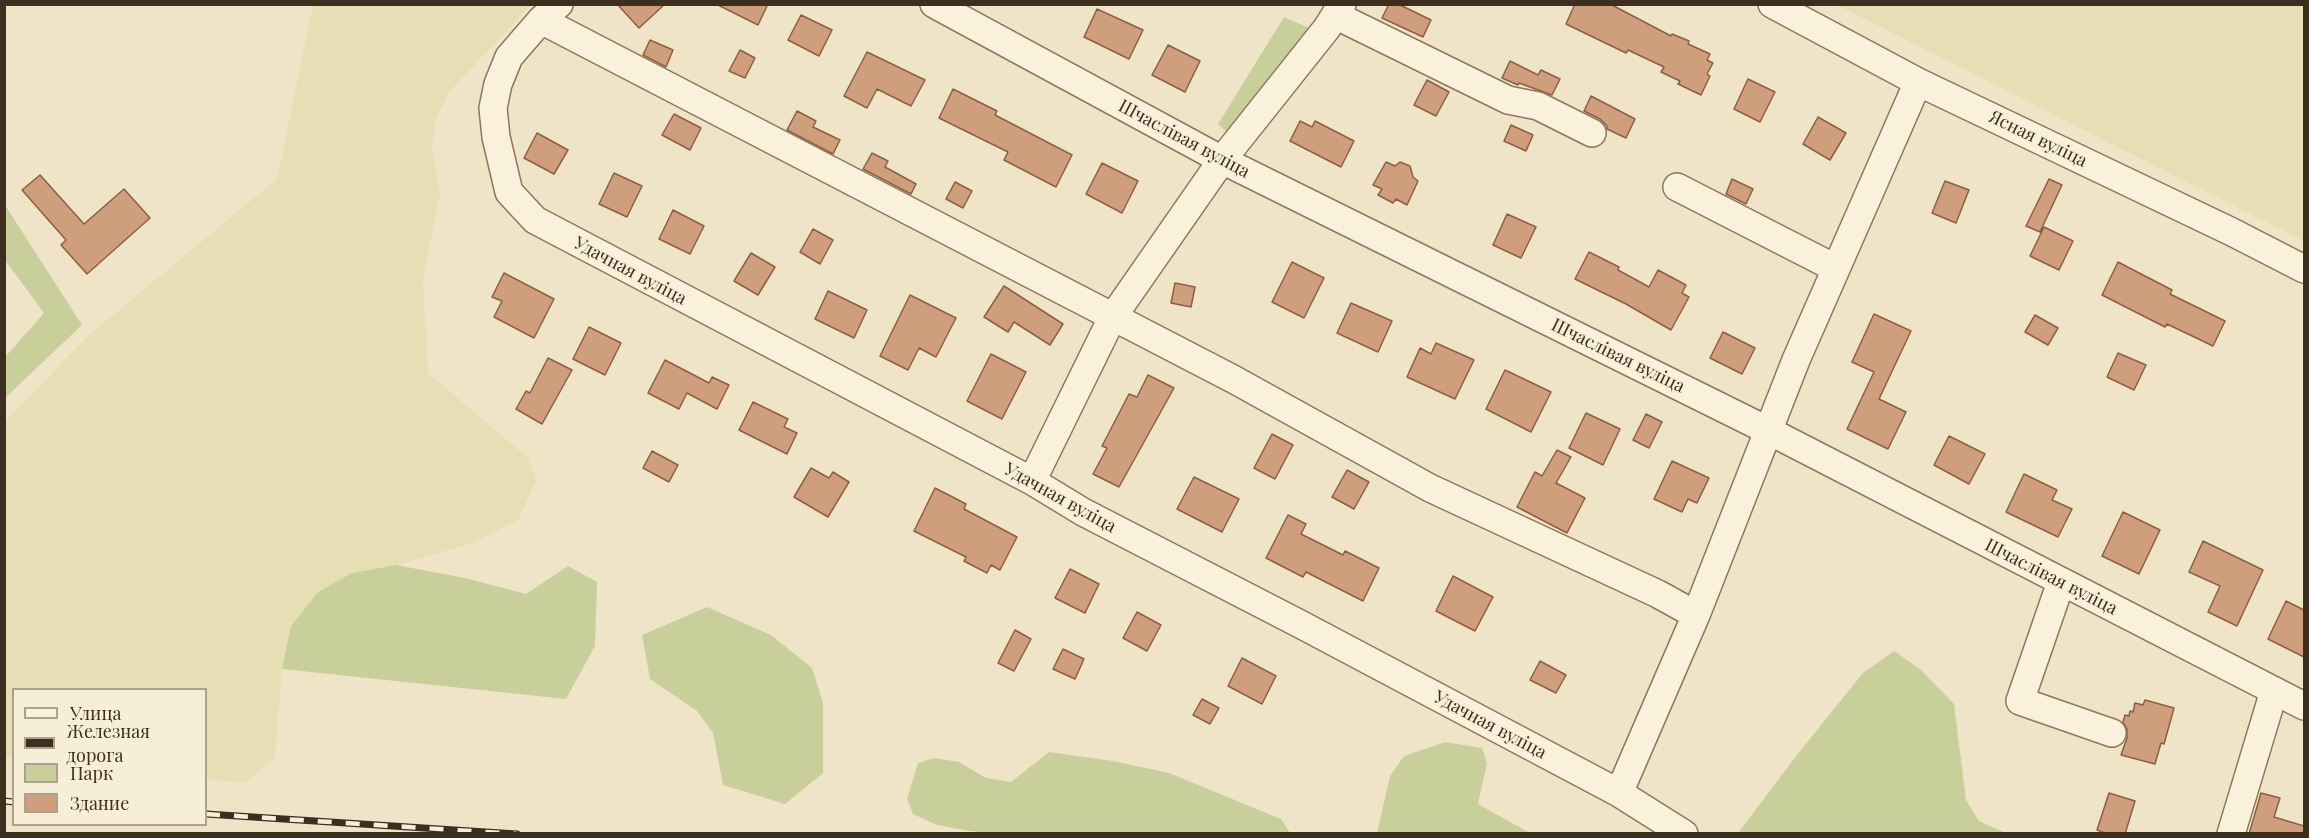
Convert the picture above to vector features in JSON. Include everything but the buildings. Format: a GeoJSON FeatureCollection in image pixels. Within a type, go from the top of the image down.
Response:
{"type":"FeatureCollection","features":[{"type":"Feature","properties":{"kind":"street","name":"Шчаслівая вуліца"},"geometry":{"type":"LineString","coordinates":[[934,4],[1222,160],[1769,431],[2304,706]]}},
{"type":"Feature","properties":{"kind":"street","name":"Ясная вуліца"},"geometry":{"type":"LineString","coordinates":[[1772,4],[1918,82],[2221,226],[2304,269]]}},
{"type":"Feature","properties":{"kind":"street"},"geometry":{"type":"LineString","coordinates":[[1032,482],[1112,318],[1222,160],[1339,10],[1508,100],[1538,106],[1592,133]]}},
{"type":"Feature","properties":{"kind":"street"},"geometry":{"type":"LineString","coordinates":[[550,12],[1112,318],[1233,379],[1430,488],[1658,594],[1696,615]]}},
{"type":"Feature","properties":{"kind":"street","name":"Удачная вуліца"},"geometry":{"type":"LineString","coordinates":[[550,12],[509,57],[498,84],[493,108],[496,137],[509,192],[535,220],[1032,482],[1083,512],[1619,793],[1684,834]]}},
{"type":"Feature","properties":{"kind":"street"},"geometry":{"type":"LineString","coordinates":[[1619,793],[1696,615],[1796,360],[1918,82]]}},
{"type":"Feature","properties":{"kind":"street"},"geometry":{"type":"LineString","coordinates":[[1677,187],[1835,268]]}},
{"type":"Feature","properties":{"kind":"street"},"geometry":{"type":"LineString","coordinates":[[2061,582],[2020,701],[2112,733]]}},
{"type":"Feature","properties":{"kind":"street"},"geometry":{"type":"LineString","coordinates":[[2231,834],[2274,691]]}},
{"type":"Feature","properties":{"kind":"shaded area"},"geometry":{"type":"Polygon","coordinates":[[[313,5],[531,5],[449,92],[435,121],[432,146],[440,194],[423,280],[428,373],[528,458],[536,481],[518,520],[473,543],[396,565],[352,573],[291,626],[282,669],[275,757],[245,783],[207,779],[207,688],[12,688],[12,758],[5,757],[4,423],[89,335],[277,179],[313,5]]]}},
{"type":"Feature","properties":{"kind":"shaded area"},"geometry":{"type":"Polygon","coordinates":[[[1837,5],[2304,5],[2304,241],[1837,5]]]}},
{"type":"Feature","properties":{"kind":"green space"},"geometry":{"type":"Polygon","coordinates":[[[1284,17],[1311,29],[1230,135],[1218,124],[1284,17]]]}},
{"type":"Feature","properties":{"kind":"green space"},"geometry":{"type":"Polygon","coordinates":[[[5,205],[82,325],[5,398],[5,357],[44,313],[5,260],[5,205]]]}},
{"type":"Feature","properties":{"kind":"green space"},"geometry":{"type":"Polygon","coordinates":[[[396,565],[465,578],[526,594],[568,566],[597,582],[595,646],[566,699],[282,669],[291,626],[318,592],[352,573],[396,565]]]}},
{"type":"Feature","properties":{"kind":"green space"},"geometry":{"type":"Polygon","coordinates":[[[707,607],[771,635],[812,668],[823,703],[823,773],[785,804],[723,785],[713,733],[697,711],[650,679],[642,635],[707,607]]]}},
{"type":"Feature","properties":{"kind":"green space"},"geometry":{"type":"Polygon","coordinates":[[[1894,651],[1920,669],[1954,704],[1966,800],[1979,821],[2006,833],[1738,833],[1863,673],[1894,651]]]}},
{"type":"Feature","properties":{"kind":"green space"},"geometry":{"type":"Polygon","coordinates":[[[1445,742],[1482,748],[1487,763],[1478,804],[1530,833],[1377,833],[1390,776],[1404,756],[1445,742]]]}},
{"type":"Feature","properties":{"kind":"green space"},"geometry":{"type":"Polygon","coordinates":[[[1049,752],[1113,761],[1169,773],[1281,819],[1290,833],[1004,834],[970,831],[937,825],[913,814],[907,799],[918,763],[934,758],[959,762],[986,778],[1011,782],[1049,752]]]}},
{"type":"Feature","properties":{"kind":"railway"},"geometry":{"type":"LineString","coordinates":[[4,801],[12,802]]}},
{"type":"Feature","properties":{"kind":"railway"},"geometry":{"type":"LineString","coordinates":[[207,814],[517,834]]}}]}
